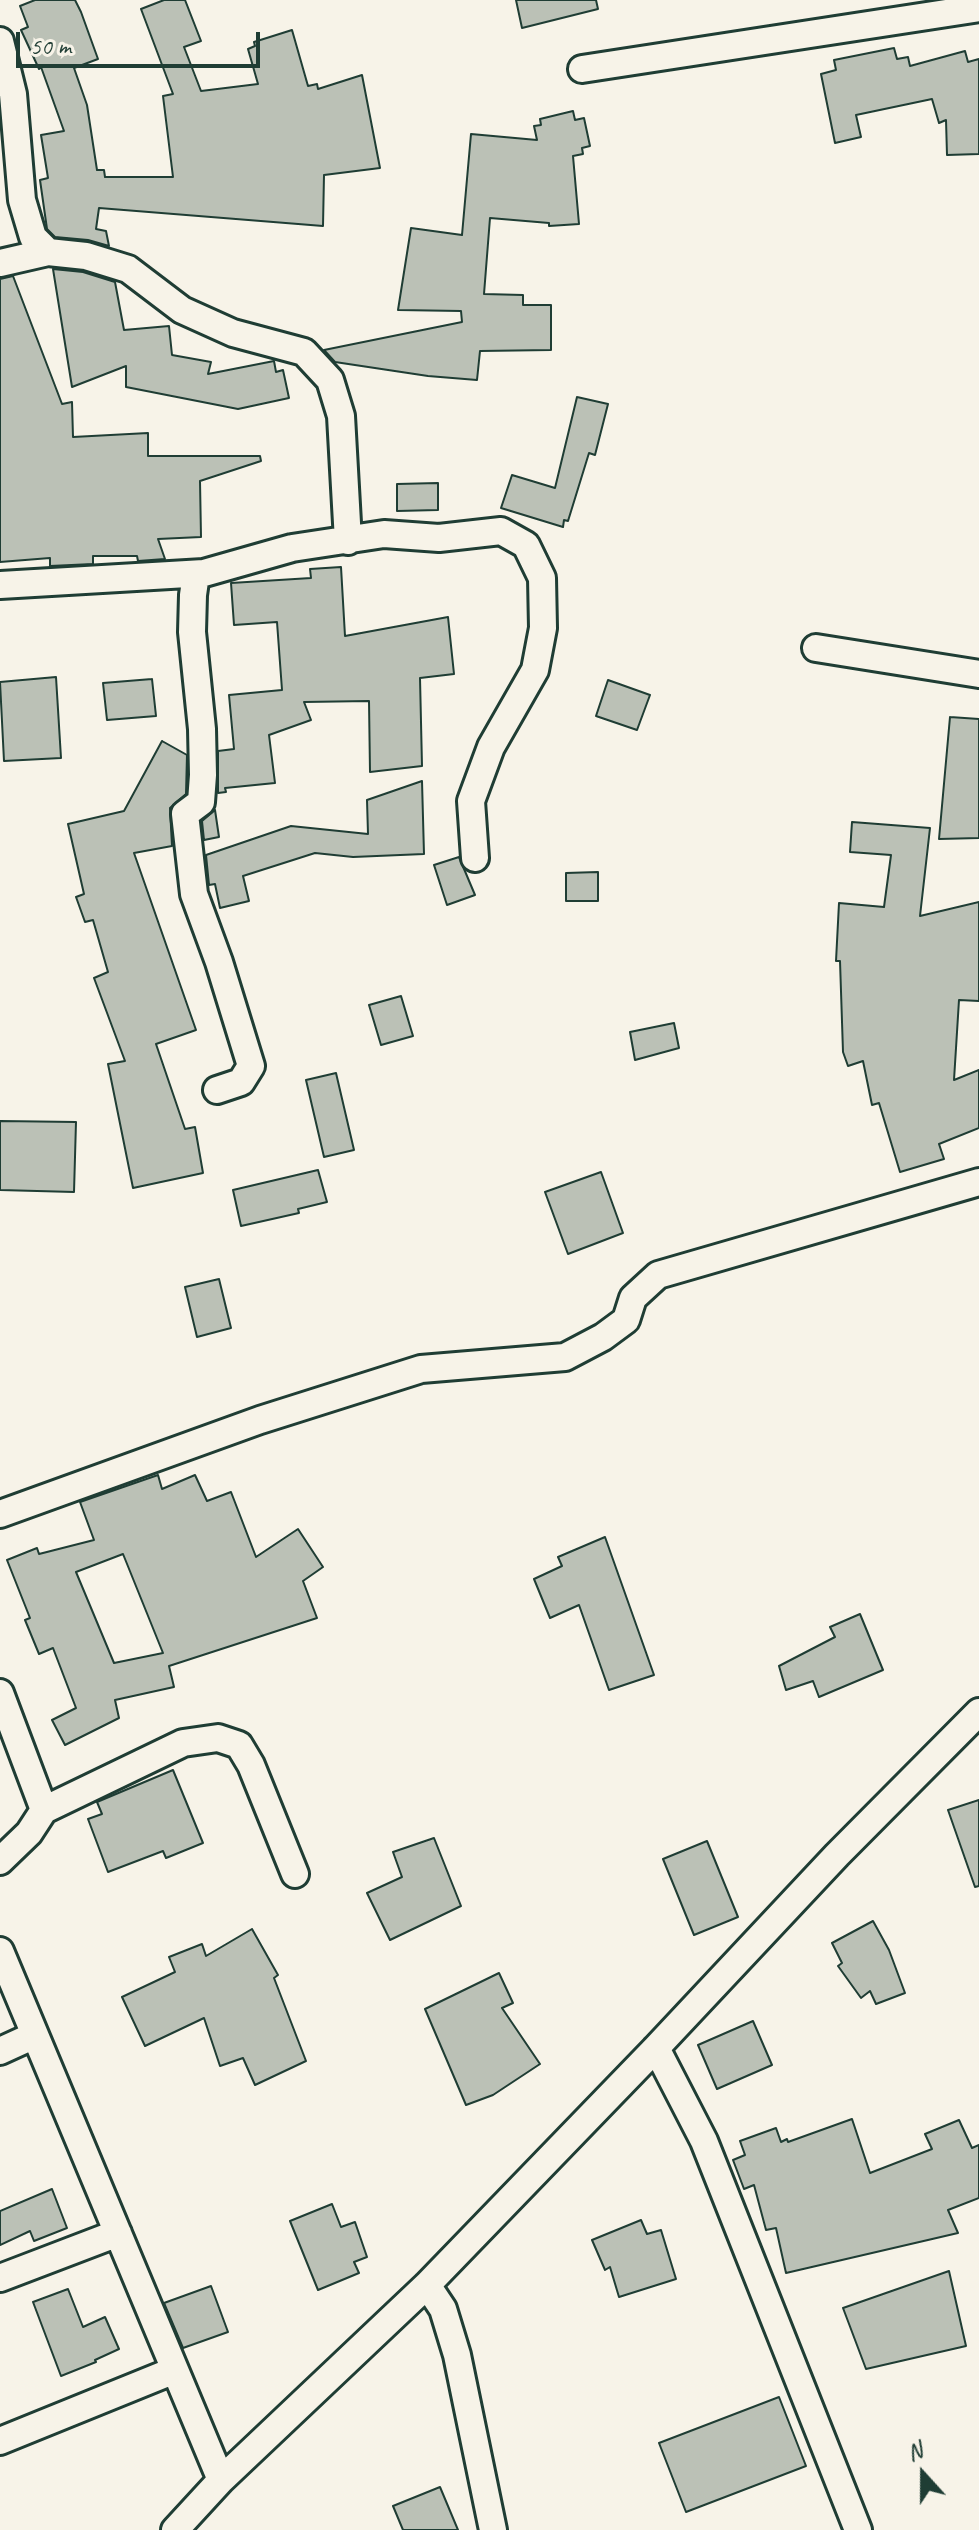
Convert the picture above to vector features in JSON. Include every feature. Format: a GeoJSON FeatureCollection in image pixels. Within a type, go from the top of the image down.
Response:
{"type":"FeatureCollection","features":[{"type":"Feature","properties":{"kind":"street"},"geometry":{"type":"LineString","coordinates":[[582,69],[979,8]]}},
{"type":"Feature","properties":{"kind":"street"},"geometry":{"type":"LineString","coordinates":[[0,41],[13,94],[22,200],[33,237],[48,252]]}},
{"type":"Feature","properties":{"kind":"street"},"geometry":{"type":"LineString","coordinates":[[0,263],[48,252],[86,256],[128,269],[182,310],[233,333],[304,352],[330,380],[341,416],[348,541]]}},
{"type":"Feature","properties":{"kind":"street"},"geometry":{"type":"LineString","coordinates":[[0,585],[196,574],[292,548],[384,534],[439,538],[501,531],[526,545],[542,578],[543,628],[535,670],[491,747],[471,801],[475,858]]}},
{"type":"Feature","properties":{"kind":"street"},"geometry":{"type":"LineString","coordinates":[[196,574],[192,632],[202,729],[203,775],[201,802],[185,814],[194,894],[251,1066],[241,1082],[217,1090]]}},
{"type":"Feature","properties":{"kind":"street"},"geometry":{"type":"LineString","coordinates":[[816,648],[979,674]]}},
{"type":"Feature","properties":{"kind":"street"},"geometry":{"type":"LineString","coordinates":[[0,1514],[260,1420],[421,1369],[565,1357],[603,1337],[626,1320],[633,1298],[658,1275],[979,1182]]}},
{"type":"Feature","properties":{"kind":"street"},"geometry":{"type":"LineString","coordinates":[[0,1693],[44,1810]]}},
{"type":"Feature","properties":{"kind":"street"},"geometry":{"type":"LineString","coordinates":[[175,2530],[221,2480],[427,2285],[837,1855],[979,1712]]}},
{"type":"Feature","properties":{"kind":"street"},"geometry":{"type":"LineString","coordinates":[[0,1861],[29,1833],[44,1810],[183,1743],[218,1738],[239,1745],[251,1765],[295,1874]]}},
{"type":"Feature","properties":{"kind":"street"},"geometry":{"type":"LineString","coordinates":[[0,1951],[221,2480]]}},
{"type":"Feature","properties":{"kind":"street"},"geometry":{"type":"LineString","coordinates":[[0,2051],[35,2035]]}},
{"type":"Feature","properties":{"kind":"street"},"geometry":{"type":"LineString","coordinates":[[656,2048],[704,2141],[858,2530]]}},
{"type":"Feature","properties":{"kind":"street"},"geometry":{"type":"LineString","coordinates":[[0,2278],[118,2233]]}},
{"type":"Feature","properties":{"kind":"street"},"geometry":{"type":"LineString","coordinates":[[427,2285],[443,2309],[457,2355],[493,2530]]}},
{"type":"Feature","properties":{"kind":"street"},"geometry":{"type":"LineString","coordinates":[[0,2441],[175,2370]]}},
{"type":"Feature","properties":{"kind":"building"},"geometry":{"type":"Polygon","coordinates":[[[35,0],[75,0],[81,12],[98,59],[74,68],[87,105],[97,170],[104,170],[105,177],[173,177],[163,96],[173,94],[141,9],[164,0],[185,0],[201,41],[184,47],[201,91],[258,84],[248,49],[255,46],[254,42],[292,30],[308,86],[317,84],[318,89],[362,75],[380,168],[324,175],[323,226],[99,208],[96,229],[106,231],[109,246],[88,240],[55,237],[47,229],[40,180],[48,178],[41,135],[64,131],[41,67],[39,69],[21,30],[28,27],[20,6],[35,0]]]}},
{"type":"Feature","properties":{"kind":"building"},"geometry":{"type":"Polygon","coordinates":[[[516,0],[596,0],[598,9],[522,28],[516,0]]]}},
{"type":"Feature","properties":{"kind":"building"},"geometry":{"type":"Polygon","coordinates":[[[894,48],[897,59],[908,57],[910,66],[965,51],[968,62],[979,59],[979,154],[947,155],[946,120],[939,123],[932,99],[856,115],[861,137],[835,143],[821,74],[836,70],[834,60],[894,48]]]}},
{"type":"Feature","properties":{"kind":"building"},"geometry":{"type":"Polygon","coordinates":[[[573,111],[575,120],[584,118],[590,146],[582,148],[583,154],[573,156],[579,224],[549,226],[549,223],[490,218],[484,294],[523,295],[523,305],[551,305],[551,350],[480,351],[477,380],[335,362],[324,350],[462,322],[461,311],[398,310],[411,228],[462,235],[471,134],[537,140],[534,126],[541,125],[540,119],[573,111]]]}},
{"type":"Feature","properties":{"kind":"building"},"geometry":{"type":"Polygon","coordinates":[[[53,269],[83,272],[115,282],[124,330],[169,326],[172,355],[211,362],[208,374],[274,361],[276,372],[283,370],[289,398],[238,409],[126,387],[126,366],[72,387],[53,269]]]}},
{"type":"Feature","properties":{"kind":"building"},"geometry":{"type":"Polygon","coordinates":[[[13,276],[62,404],[72,402],[73,437],[148,433],[148,456],[260,456],[261,461],[200,481],[201,537],[158,539],[165,559],[138,561],[137,556],[93,556],[93,564],[50,566],[50,558],[0,562],[0,279],[13,276]]]}},
{"type":"Feature","properties":{"kind":"building"},"geometry":{"type":"Polygon","coordinates":[[[577,397],[608,404],[595,455],[589,453],[568,521],[564,520],[563,527],[501,508],[512,475],[555,488],[577,397]]]}},
{"type":"Feature","properties":{"kind":"building"},"geometry":{"type":"Polygon","coordinates":[[[438,483],[438,510],[397,511],[397,484],[438,483]]]}},
{"type":"Feature","properties":{"kind":"building"},"geometry":{"type":"Polygon","coordinates":[[[341,567],[345,636],[448,617],[454,674],[420,678],[422,766],[370,772],[369,701],[304,702],[311,720],[269,735],[275,783],[225,788],[226,792],[218,793],[218,751],[234,749],[229,695],[282,690],[277,622],[234,625],[231,583],[311,578],[310,569],[341,567]]]}},
{"type":"Feature","properties":{"kind":"building"},"geometry":{"type":"Polygon","coordinates":[[[56,677],[61,758],[4,761],[0,682],[56,677]]]}},
{"type":"Feature","properties":{"kind":"building"},"geometry":{"type":"Polygon","coordinates":[[[152,679],[156,716],[107,720],[103,683],[152,679]]]}},
{"type":"Feature","properties":{"kind":"building"},"geometry":{"type":"Polygon","coordinates":[[[608,680],[650,695],[637,730],[596,716],[608,680]]]}},
{"type":"Feature","properties":{"kind":"building"},"geometry":{"type":"Polygon","coordinates":[[[950,717],[979,719],[979,838],[939,839],[950,717]]]}},
{"type":"Feature","properties":{"kind":"building"},"geometry":{"type":"Polygon","coordinates":[[[162,741],[187,755],[186,794],[170,808],[172,846],[134,853],[196,1030],[156,1044],[185,1129],[195,1127],[203,1173],[133,1188],[108,1064],[125,1061],[94,978],[108,972],[93,920],[85,922],[76,897],[84,894],[68,824],[124,811],[162,741]]]}},
{"type":"Feature","properties":{"kind":"building"},"geometry":{"type":"Polygon","coordinates":[[[422,781],[424,854],[353,857],[315,853],[243,876],[249,901],[220,908],[215,884],[209,885],[206,855],[291,826],[368,834],[367,800],[422,781]]]}},
{"type":"Feature","properties":{"kind":"building"},"geometry":{"type":"Polygon","coordinates":[[[215,810],[219,837],[204,840],[202,821],[215,810]]]}},
{"type":"Feature","properties":{"kind":"building"},"geometry":{"type":"Polygon","coordinates":[[[852,822],[930,828],[920,916],[979,902],[979,1001],[959,1000],[954,1080],[979,1070],[979,1128],[939,1144],[944,1159],[900,1172],[879,1103],[872,1105],[863,1061],[848,1066],[843,1052],[840,961],[836,961],[839,903],[884,907],[891,855],[850,852],[852,822]]]}},
{"type":"Feature","properties":{"kind":"building"},"geometry":{"type":"Polygon","coordinates":[[[459,857],[475,895],[447,905],[434,865],[459,857]]]}},
{"type":"Feature","properties":{"kind":"building"},"geometry":{"type":"Polygon","coordinates":[[[598,872],[598,901],[566,901],[566,873],[598,872]]]}},
{"type":"Feature","properties":{"kind":"building"},"geometry":{"type":"Polygon","coordinates":[[[401,996],[413,1036],[381,1045],[369,1005],[401,996]]]}},
{"type":"Feature","properties":{"kind":"building"},"geometry":{"type":"Polygon","coordinates":[[[674,1023],[679,1048],[635,1060],[630,1032],[674,1023]]]}},
{"type":"Feature","properties":{"kind":"building"},"geometry":{"type":"Polygon","coordinates":[[[336,1073],[354,1150],[324,1157],[306,1080],[336,1073]]]}},
{"type":"Feature","properties":{"kind":"building"},"geometry":{"type":"Polygon","coordinates":[[[0,1121],[76,1122],[74,1192],[0,1190],[0,1121]]]}},
{"type":"Feature","properties":{"kind":"building"},"geometry":{"type":"Polygon","coordinates":[[[318,1170],[327,1202],[298,1209],[299,1213],[241,1226],[233,1190],[318,1170]]]}},
{"type":"Feature","properties":{"kind":"building"},"geometry":{"type":"Polygon","coordinates":[[[601,1172],[623,1233],[568,1254],[545,1192],[601,1172]]]}},
{"type":"Feature","properties":{"kind":"building"},"geometry":{"type":"Polygon","coordinates":[[[219,1279],[231,1328],[197,1337],[185,1287],[219,1279]]]}},
{"type":"Feature","properties":{"kind":"building"},"geometry":{"type":"Polygon","coordinates":[[[158,1475],[162,1489],[195,1475],[207,1501],[231,1492],[256,1557],[298,1529],[323,1567],[303,1581],[317,1618],[169,1666],[174,1687],[115,1700],[119,1718],[65,1745],[52,1720],[76,1708],[53,1648],[39,1654],[25,1620],[30,1618],[7,1560],[37,1548],[39,1554],[94,1540],[80,1502],[158,1475]],[[123,1554],[76,1572],[114,1663],[163,1653],[123,1554]]]}},
{"type":"Feature","properties":{"kind":"building"},"geometry":{"type":"Polygon","coordinates":[[[605,1537],[654,1675],[609,1690],[579,1605],[550,1618],[534,1579],[562,1566],[558,1557],[605,1537]]]}},
{"type":"Feature","properties":{"kind":"building"},"geometry":{"type":"Polygon","coordinates":[[[860,1614],[883,1670],[819,1697],[813,1681],[786,1690],[779,1666],[835,1637],[830,1627],[860,1614]]]}},
{"type":"Feature","properties":{"kind":"building"},"geometry":{"type":"Polygon","coordinates":[[[173,1770],[203,1843],[166,1858],[163,1851],[108,1872],[88,1819],[102,1814],[97,1802],[173,1770]]]}},
{"type":"Feature","properties":{"kind":"building"},"geometry":{"type":"Polygon","coordinates":[[[979,1800],[979,1886],[975,1887],[948,1810],[979,1800]]]}},
{"type":"Feature","properties":{"kind":"building"},"geometry":{"type":"Polygon","coordinates":[[[434,1838],[461,1906],[390,1940],[367,1893],[402,1877],[393,1852],[434,1838]]]}},
{"type":"Feature","properties":{"kind":"building"},"geometry":{"type":"Polygon","coordinates":[[[707,1841],[738,1917],[694,1935],[663,1859],[707,1841]]]}},
{"type":"Feature","properties":{"kind":"building"},"geometry":{"type":"Polygon","coordinates":[[[873,1921],[889,1950],[905,1993],[876,2004],[870,1991],[861,1998],[838,1966],[842,1963],[832,1943],[873,1921]]]}},
{"type":"Feature","properties":{"kind":"building"},"geometry":{"type":"Polygon","coordinates":[[[252,1929],[278,1975],[274,1978],[306,2061],[255,2085],[243,2058],[220,2066],[204,2018],[145,2046],[122,1997],[175,1972],[169,1957],[202,1944],[206,1956],[252,1929]]]}},
{"type":"Feature","properties":{"kind":"building"},"geometry":{"type":"Polygon","coordinates":[[[499,1973],[513,2003],[502,2008],[540,2064],[493,2095],[466,2105],[425,2009],[499,1973]]]}},
{"type":"Feature","properties":{"kind":"building"},"geometry":{"type":"Polygon","coordinates":[[[753,2021],[772,2065],[717,2089],[698,2045],[753,2021]]]}},
{"type":"Feature","properties":{"kind":"building"},"geometry":{"type":"Polygon","coordinates":[[[852,2119],[870,2173],[932,2149],[925,2134],[959,2120],[972,2148],[979,2145],[979,2198],[948,2210],[958,2233],[786,2273],[776,2228],[766,2230],[754,2185],[744,2189],[733,2160],[745,2155],[740,2141],[776,2128],[781,2142],[787,2139],[788,2142],[852,2119]]]}},
{"type":"Feature","properties":{"kind":"building"},"geometry":{"type":"Polygon","coordinates":[[[52,2189],[67,2228],[34,2241],[30,2231],[0,2245],[0,2211],[52,2189]]]}},
{"type":"Feature","properties":{"kind":"building"},"geometry":{"type":"Polygon","coordinates":[[[332,2204],[341,2227],[355,2222],[367,2257],[354,2262],[359,2273],[318,2290],[290,2221],[332,2204]]]}},
{"type":"Feature","properties":{"kind":"building"},"geometry":{"type":"Polygon","coordinates":[[[641,2220],[647,2234],[661,2230],[676,2279],[619,2297],[610,2267],[605,2270],[592,2240],[641,2220]]]}},
{"type":"Feature","properties":{"kind":"building"},"geometry":{"type":"Polygon","coordinates":[[[949,2271],[966,2346],[866,2369],[843,2308],[949,2271]]]}},
{"type":"Feature","properties":{"kind":"building"},"geometry":{"type":"Polygon","coordinates":[[[211,2286],[228,2332],[183,2348],[164,2303],[211,2286]]]}},
{"type":"Feature","properties":{"kind":"building"},"geometry":{"type":"Polygon","coordinates":[[[68,2289],[83,2327],[105,2317],[119,2349],[61,2376],[33,2302],[68,2289]]]}},
{"type":"Feature","properties":{"kind":"building"},"geometry":{"type":"Polygon","coordinates":[[[779,2397],[806,2466],[686,2512],[659,2443],[779,2397]]]}},
{"type":"Feature","properties":{"kind":"building"},"geometry":{"type":"Polygon","coordinates":[[[440,2487],[458,2530],[403,2530],[393,2506],[440,2487]]]}}]}
